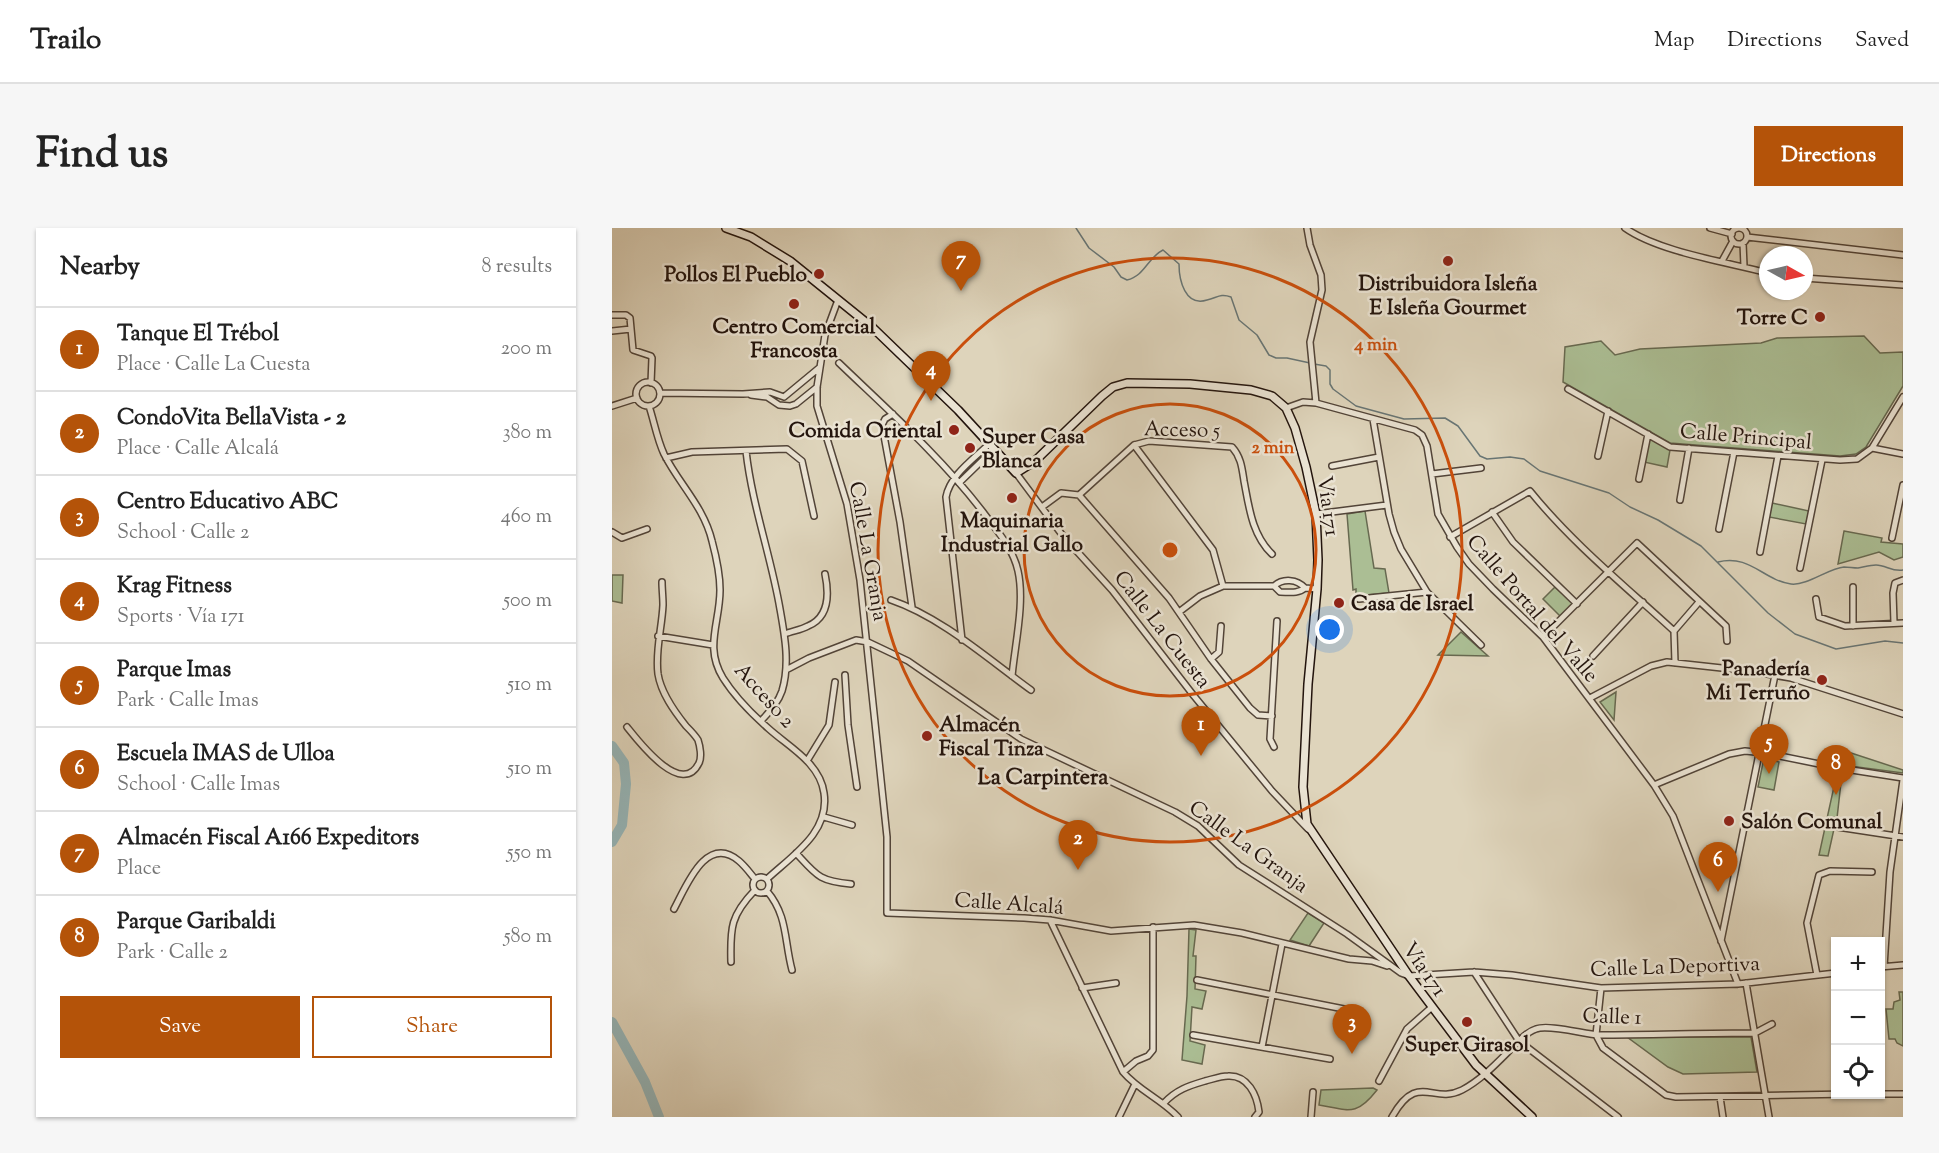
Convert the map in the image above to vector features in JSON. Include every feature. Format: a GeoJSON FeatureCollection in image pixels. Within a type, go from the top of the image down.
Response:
{"type":"FeatureCollection","features":[{"type":"Feature","properties":{"kind":"main road"},"geometry":{"type":"LineString","coordinates":[[726,228],[752,237],[790,261],[873,328],[992,446],[1016,473],[1035,461],[1113,387],[1127,383],[1190,384],[1251,390],[1272,396],[1286,408]]}},
{"type":"Feature","properties":{"kind":"main road","name":"Vía 171"},"geometry":{"type":"LineString","coordinates":[[1286,408],[1295,428],[1316,514],[1317,589],[1308,684],[1303,787],[1304,808],[1310,830],[1409,976],[1476,1065],[1532,1117]]}},
{"type":"Feature","properties":{"kind":"street"},"geometry":{"type":"LineString","coordinates":[[1307,228],[1310,245],[1321,275],[1322,290],[1310,342],[1316,403]]}},
{"type":"Feature","properties":{"kind":"street"},"geometry":{"type":"LineString","coordinates":[[1625,228],[1667,247],[1759,270]]}},
{"type":"Feature","properties":{"kind":"street"},"geometry":{"type":"LineString","coordinates":[[1710,228],[1732,234]]}},
{"type":"Feature","properties":{"kind":"street"},"geometry":{"type":"LineString","coordinates":[[1722,261],[1733,241],[1732,234],[1737,228],[1742,228],[1746,232],[1744,266]]}},
{"type":"Feature","properties":{"kind":"street"},"geometry":{"type":"LineString","coordinates":[[1733,241],[1738,243],[1745,240],[1903,255]]}},
{"type":"Feature","properties":{"kind":"street"},"geometry":{"type":"LineString","coordinates":[[1813,279],[1903,285]]}},
{"type":"Feature","properties":{"kind":"street","name":"Calle La Granja"},"geometry":{"type":"LineString","coordinates":[[838,300],[825,335],[819,368],[817,406],[847,504],[868,642],[908,661],[1022,739],[1175,812],[1198,826],[1239,865],[1366,948],[1394,969],[1409,976]]}},
{"type":"Feature","properties":{"kind":"street"},"geometry":{"type":"LineString","coordinates":[[612,315],[629,315],[633,350],[652,358],[651,383]]}},
{"type":"Feature","properties":{"kind":"street"},"geometry":{"type":"LineString","coordinates":[[612,331],[631,330]]}},
{"type":"Feature","properties":{"kind":"street"},"geometry":{"type":"LineString","coordinates":[[839,363],[893,414],[957,480],[1006,542],[1015,560],[1020,590],[1012,676]]}},
{"type":"Feature","properties":{"kind":"street"},"geometry":{"type":"LineString","coordinates":[[660,393],[770,392],[784,397],[819,368]]}},
{"type":"Feature","properties":{"kind":"street"},"geometry":{"type":"LineString","coordinates":[[651,383],[657,386],[660,393],[656,403],[649,406],[642,404],[637,398],[640,386],[651,383]]}},
{"type":"Feature","properties":{"kind":"street"},"geometry":{"type":"LineString","coordinates":[[744,394],[767,397],[779,405],[790,406],[796,404],[817,387]]}},
{"type":"Feature","properties":{"kind":"street","name":"Calle Principal"},"geometry":{"type":"LineString","coordinates":[[1568,389],[1670,447],[1822,460],[1857,459],[1872,448]]}},
{"type":"Feature","properties":{"kind":"street"},"geometry":{"type":"LineString","coordinates":[[612,406],[637,398]]}},
{"type":"Feature","properties":{"kind":"street"},"geometry":{"type":"LineString","coordinates":[[1903,398],[1872,448],[1903,454]]}},
{"type":"Feature","properties":{"kind":"street","name":"Calle Portal del Valle"},"geometry":{"type":"LineString","coordinates":[[1286,408],[1303,402],[1316,403],[1415,430],[1422,435],[1427,446],[1438,514],[1450,537],[1469,564],[1543,637],[1654,785],[1675,821],[1738,984]]}},
{"type":"Feature","properties":{"kind":"street","name":"Acceso 2"},"geometry":{"type":"LineString","coordinates":[[649,406],[666,458],[706,520],[712,542],[720,588],[713,656],[724,680],[761,721],[807,761],[821,781],[824,792],[824,817]]}},
{"type":"Feature","properties":{"kind":"street"},"geometry":{"type":"LineString","coordinates":[[1598,456],[1608,411]]}},
{"type":"Feature","properties":{"kind":"street"},"geometry":{"type":"LineString","coordinates":[[893,414],[885,419],[882,425],[900,522],[912,607]]}},
{"type":"Feature","properties":{"kind":"street"},"geometry":{"type":"LineString","coordinates":[[1372,419],[1394,532],[1427,591],[1481,645]]}},
{"type":"Feature","properties":{"kind":"street"},"geometry":{"type":"LineString","coordinates":[[1639,479],[1648,434]]}},
{"type":"Feature","properties":{"kind":"street","name":"Acceso 5"},"geometry":{"type":"LineString","coordinates":[[1079,495],[1134,445],[1149,441],[1232,447],[1241,461],[1246,495],[1256,534],[1272,554]]}},
{"type":"Feature","properties":{"kind":"street"},"geometry":{"type":"LineString","coordinates":[[1134,445],[1213,550],[1223,585]]}},
{"type":"Feature","properties":{"kind":"street"},"geometry":{"type":"LineString","coordinates":[[962,640],[945,505],[947,488],[992,446]]}},
{"type":"Feature","properties":{"kind":"street"},"geometry":{"type":"LineString","coordinates":[[1680,500],[1689,448]]}},
{"type":"Feature","properties":{"kind":"street"},"geometry":{"type":"LineString","coordinates":[[666,458],[692,452],[787,449],[802,461],[814,516]]}},
{"type":"Feature","properties":{"kind":"street"},"geometry":{"type":"LineString","coordinates":[[746,451],[749,478],[767,546],[785,634],[786,670],[778,701],[761,721]]}},
{"type":"Feature","properties":{"kind":"street"},"geometry":{"type":"LineString","coordinates":[[1719,529],[1734,452]]}},
{"type":"Feature","properties":{"kind":"street"},"geometry":{"type":"LineString","coordinates":[[1760,552],[1778,456]]}},
{"type":"Feature","properties":{"kind":"street"},"geometry":{"type":"LineString","coordinates":[[1332,466],[1379,457]]}},
{"type":"Feature","properties":{"kind":"street"},"geometry":{"type":"LineString","coordinates":[[1800,568],[1822,460]]}},
{"type":"Feature","properties":{"kind":"street"},"geometry":{"type":"LineString","coordinates":[[1432,474],[1481,468]]}},
{"type":"Feature","properties":{"kind":"street","name":"Calle La Cuesta"},"geometry":{"type":"LineString","coordinates":[[1016,473],[1063,536],[1112,590],[1194,696],[1272,790],[1310,830]]}},
{"type":"Feature","properties":{"kind":"street"},"geometry":{"type":"LineString","coordinates":[[1892,538],[1903,485]]}},
{"type":"Feature","properties":{"kind":"street"},"geometry":{"type":"LineString","coordinates":[[1450,537],[1530,491],[1560,525],[1674,631]]}},
{"type":"Feature","properties":{"kind":"street"},"geometry":{"type":"LineString","coordinates":[[1042,507],[1061,493],[1079,495],[1139,562],[1253,712],[1264,717],[1272,716]]}},
{"type":"Feature","properties":{"kind":"street"},"geometry":{"type":"LineString","coordinates":[[1316,514],[1387,505]]}},
{"type":"Feature","properties":{"kind":"street"},"geometry":{"type":"LineString","coordinates":[[1492,512],[1513,542],[1577,604]]}},
{"type":"Feature","properties":{"kind":"street"},"geometry":{"type":"LineString","coordinates":[[612,532],[622,538],[647,529]]}},
{"type":"Feature","properties":{"kind":"street"},"geometry":{"type":"LineString","coordinates":[[1543,637],[1637,543],[1726,626],[1727,641]]}},
{"type":"Feature","properties":{"kind":"street"},"geometry":{"type":"LineString","coordinates":[[785,634],[810,626],[820,617],[826,605],[828,592],[825,574]]}},
{"type":"Feature","properties":{"kind":"street"},"geometry":{"type":"LineString","coordinates":[[1179,612],[1200,596],[1223,585],[1274,586],[1280,581],[1289,580],[1301,583],[1305,588],[1317,589]]}},
{"type":"Feature","properties":{"kind":"street"},"geometry":{"type":"LineString","coordinates":[[1894,622],[1895,583],[1903,580]]}},
{"type":"Feature","properties":{"kind":"street"},"geometry":{"type":"LineString","coordinates":[[627,727],[647,752],[674,772],[681,775],[688,774],[699,762],[701,756],[698,740],[675,712],[663,689],[657,661],[663,605],[662,582]]}},
{"type":"Feature","properties":{"kind":"street"},"geometry":{"type":"LineString","coordinates":[[1274,586],[1280,592],[1301,592],[1305,588]]}},
{"type":"Feature","properties":{"kind":"street"},"geometry":{"type":"LineString","coordinates":[[1852,587],[1853,626]]}},
{"type":"Feature","properties":{"kind":"street"},"geometry":{"type":"LineString","coordinates":[[1359,599],[1427,591]]}},
{"type":"Feature","properties":{"kind":"street"},"geometry":{"type":"LineString","coordinates":[[1816,599],[1819,617],[1842,625],[1903,623]]}},
{"type":"Feature","properties":{"kind":"street"},"geometry":{"type":"LineString","coordinates":[[891,600],[912,607],[1031,690]]}},
{"type":"Feature","properties":{"kind":"street"},"geometry":{"type":"LineString","coordinates":[[1593,656],[1643,602]]}},
{"type":"Feature","properties":{"kind":"street"},"geometry":{"type":"LineString","coordinates":[[1675,663],[1674,631],[1699,602]]}},
{"type":"Feature","properties":{"kind":"street"},"geometry":{"type":"LineString","coordinates":[[1274,747],[1270,739],[1277,621]]}},
{"type":"Feature","properties":{"kind":"street"},"geometry":{"type":"LineString","coordinates":[[1211,659],[1219,652],[1221,626]]}},
{"type":"Feature","properties":{"kind":"street"},"geometry":{"type":"LineString","coordinates":[[658,636],[713,645]]}},
{"type":"Feature","properties":{"kind":"street"},"geometry":{"type":"LineString","coordinates":[[786,670],[809,658],[856,640],[868,642]]}},
{"type":"Feature","properties":{"kind":"street","name":"Calle Alcalá"},"geometry":{"type":"LineString","coordinates":[[868,642],[886,837],[887,913],[1050,920],[1111,932],[1194,924],[1372,961],[1394,969]]}},
{"type":"Feature","properties":{"kind":"street"},"geometry":{"type":"LineString","coordinates":[[1590,698],[1651,666],[1660,663],[1675,663],[1791,678],[1903,714]]}},
{"type":"Feature","properties":{"kind":"street"},"geometry":{"type":"LineString","coordinates":[[845,675],[848,725],[857,787]]}},
{"type":"Feature","properties":{"kind":"street"},"geometry":{"type":"LineString","coordinates":[[1721,941],[1775,675]]}},
{"type":"Feature","properties":{"kind":"street"},"geometry":{"type":"LineString","coordinates":[[807,761],[829,725],[835,682]]}},
{"type":"Feature","properties":{"kind":"street"},"geometry":{"type":"LineString","coordinates":[[834,693],[845,692]]}},
{"type":"Feature","properties":{"kind":"street"},"geometry":{"type":"LineString","coordinates":[[1654,785],[1729,754],[1746,751],[1903,779],[1890,872],[1885,937]]}},
{"type":"Feature","properties":{"kind":"street"},"geometry":{"type":"LineString","coordinates":[[767,879],[815,833],[824,817],[852,825]]}},
{"type":"Feature","properties":{"kind":"street"},"geometry":{"type":"LineString","coordinates":[[1832,826],[1903,837]]}},
{"type":"Feature","properties":{"kind":"street"},"geometry":{"type":"LineString","coordinates":[[796,853],[819,877],[826,881],[851,884]]}},
{"type":"Feature","properties":{"kind":"street"},"geometry":{"type":"LineString","coordinates":[[674,909],[698,866],[712,855],[723,854],[740,861],[755,879]]}},
{"type":"Feature","properties":{"kind":"street"},"geometry":{"type":"LineString","coordinates":[[1817,975],[1808,923],[1819,875],[1830,871],[1872,872]]}},
{"type":"Feature","properties":{"kind":"street"},"geometry":{"type":"LineString","coordinates":[[755,879],[763,876],[767,879],[769,886],[767,891]]}},
{"type":"Feature","properties":{"kind":"street"},"geometry":{"type":"LineString","coordinates":[[755,879],[753,884],[755,890],[762,893],[767,891]]}},
{"type":"Feature","properties":{"kind":"street"},"geometry":{"type":"LineString","coordinates":[[731,962],[732,928],[735,914],[755,890]]}},
{"type":"Feature","properties":{"kind":"street"},"geometry":{"type":"LineString","coordinates":[[767,891],[777,903],[782,915],[792,970]]}},
{"type":"Feature","properties":{"kind":"street"},"geometry":{"type":"LineString","coordinates":[[1050,920],[1123,1072],[1178,1117]]}},
{"type":"Feature","properties":{"kind":"street"},"geometry":{"type":"LineString","coordinates":[[1123,1072],[1136,1061],[1148,1056],[1153,1050],[1153,927]]}},
{"type":"Feature","properties":{"kind":"street"},"geometry":{"type":"LineString","coordinates":[[1263,1047],[1282,944]]}},
{"type":"Feature","properties":{"kind":"street"},"geometry":{"type":"LineString","coordinates":[[1360,960],[1366,954],[1366,948]]}},
{"type":"Feature","properties":{"kind":"street"},"geometry":{"type":"LineString","coordinates":[[1885,967],[1903,965]]}},
{"type":"Feature","properties":{"kind":"street"},"geometry":{"type":"LineString","coordinates":[[1474,972],[1519,1041],[1618,1117]]}},
{"type":"Feature","properties":{"kind":"street","name":"Calle La Deportiva"},"geometry":{"type":"LineString","coordinates":[[1409,976],[1474,972],[1601,988],[1738,984],[1831,974]]}},
{"type":"Feature","properties":{"kind":"street"},"geometry":{"type":"LineString","coordinates":[[1197,980],[1349,1010]]}},
{"type":"Feature","properties":{"kind":"street"},"geometry":{"type":"LineString","coordinates":[[1082,988],[1116,983]]}},
{"type":"Feature","properties":{"kind":"street"},"geometry":{"type":"LineString","coordinates":[[1746,983],[1769,1117]]}},
{"type":"Feature","properties":{"kind":"street"},"geometry":{"type":"LineString","coordinates":[[1601,988],[1596,1035],[1603,1048],[1666,1095],[1676,1097],[1831,1095]]}},
{"type":"Feature","properties":{"kind":"street"},"geometry":{"type":"LineString","coordinates":[[1379,1081],[1407,1029],[1432,1007]]}},
{"type":"Feature","properties":{"kind":"street"},"geometry":{"type":"LineString","coordinates":[[1755,1033],[1772,1024]]}},
{"type":"Feature","properties":{"kind":"street","name":"Calle 1"},"geometry":{"type":"LineString","coordinates":[[1392,1117],[1400,1102],[1408,1096],[1424,1091],[1450,1094],[1461,1091],[1485,1074],[1529,1032],[1538,1028],[1596,1035],[1755,1033]]}},
{"type":"Feature","properties":{"kind":"street"},"geometry":{"type":"LineString","coordinates":[[1193,1035],[1330,1059]]}},
{"type":"Feature","properties":{"kind":"street"},"geometry":{"type":"LineString","coordinates":[[1164,1104],[1176,1091],[1184,1087],[1222,1077],[1236,1077],[1251,1086],[1254,1091],[1257,1114]]}},
{"type":"Feature","properties":{"kind":"street"},"geometry":{"type":"LineString","coordinates":[[1119,1117],[1135,1084]]}},
{"type":"Feature","properties":{"kind":"street"},"geometry":{"type":"LineString","coordinates":[[1311,1117],[1313,1092]]}},
{"type":"Feature","properties":{"kind":"street"},"geometry":{"type":"LineString","coordinates":[[1885,1094],[1903,1094]]}},
{"type":"Feature","properties":{"kind":"street"},"geometry":{"type":"LineString","coordinates":[[1720,1097],[1723,1117]]}},
{"type":"Feature","properties":{"kind":"street"},"geometry":{"type":"LineString","coordinates":[[1606,1117],[1610,1111]]}},
{"type":"Feature","properties":{"kind":"green space"},"geometry":{"type":"Polygon","coordinates":[[[1864,336],[1880,353],[1903,352],[1903,386],[1866,447],[1856,454],[1840,456],[1670,443],[1563,382],[1565,347],[1601,341],[1615,355],[1640,349],[1761,343],[1777,338],[1864,336]]]}},
{"type":"Feature","properties":{"kind":"green space"},"geometry":{"type":"Polygon","coordinates":[[[1649,438],[1670,450],[1667,467],[1644,462],[1649,438]]]}},
{"type":"Feature","properties":{"kind":"green space"},"geometry":{"type":"Polygon","coordinates":[[[1772,503],[1809,511],[1806,524],[1769,517],[1772,503]]]}},
{"type":"Feature","properties":{"kind":"green space"},"geometry":{"type":"Polygon","coordinates":[[[1365,511],[1374,568],[1385,569],[1389,593],[1356,596],[1356,589],[1353,590],[1347,514],[1365,511]]]}},
{"type":"Feature","properties":{"kind":"green space"},"geometry":{"type":"Polygon","coordinates":[[[1844,531],[1882,538],[1881,542],[1903,544],[1903,557],[1894,560],[1879,552],[1838,564],[1844,531]]]}},
{"type":"Feature","properties":{"kind":"green space"},"geometry":{"type":"Polygon","coordinates":[[[612,575],[623,575],[622,603],[612,601],[612,575]]]}},
{"type":"Feature","properties":{"kind":"green space"},"geometry":{"type":"Polygon","coordinates":[[[1555,587],[1574,604],[1561,617],[1543,599],[1555,587]]]}},
{"type":"Feature","properties":{"kind":"green space"},"geometry":{"type":"Polygon","coordinates":[[[1461,632],[1488,656],[1438,655],[1461,632]]]}},
{"type":"Feature","properties":{"kind":"green space"},"geometry":{"type":"Polygon","coordinates":[[[1616,692],[1614,720],[1600,702],[1616,692]]]}},
{"type":"Feature","properties":{"kind":"green space"},"geometry":{"type":"Polygon","coordinates":[[[1842,750],[1903,770],[1903,773],[1843,765],[1837,818],[1833,817],[1827,828],[1834,829],[1828,856],[1819,855],[1842,750]]]}},
{"type":"Feature","properties":{"kind":"green space"},"geometry":{"type":"Polygon","coordinates":[[[1764,758],[1779,762],[1774,790],[1758,787],[1764,758]]]}},
{"type":"Feature","properties":{"kind":"green space"},"geometry":{"type":"Polygon","coordinates":[[[1308,913],[1324,923],[1309,946],[1290,940],[1308,913]]]}},
{"type":"Feature","properties":{"kind":"green space"},"geometry":{"type":"Polygon","coordinates":[[[1189,929],[1196,930],[1193,956],[1196,956],[1195,989],[1206,991],[1202,1009],[1192,1007],[1190,1041],[1205,1045],[1202,1064],[1182,1060],[1189,929]]]}},
{"type":"Feature","properties":{"kind":"green space"},"geometry":{"type":"Polygon","coordinates":[[[1899,992],[1903,992],[1903,1046],[1895,1039],[1889,1039],[1886,1009],[1893,1009],[1894,1002],[1900,1000],[1899,992]]]}},
{"type":"Feature","properties":{"kind":"green space"},"geometry":{"type":"Polygon","coordinates":[[[1627,1037],[1751,1037],[1757,1072],[1683,1074],[1668,1067],[1627,1037]]]}},
{"type":"Feature","properties":{"kind":"green space"},"geometry":{"type":"Polygon","coordinates":[[[1373,1088],[1377,1090],[1370,1099],[1351,1110],[1319,1105],[1321,1090],[1373,1088]]]}},
{"type":"Feature","properties":{"kind":"waterway"},"geometry":{"type":"LineString","coordinates":[[1076,228],[1089,248],[1127,280],[1138,275],[1163,250],[1179,264],[1182,284],[1188,296],[1193,300],[1231,297],[1239,320],[1257,335],[1269,355],[1310,363]]}},
{"type":"Feature","properties":{"kind":"waterway"},"geometry":{"type":"LineString","coordinates":[[1314,364],[1326,366],[1330,370],[1330,384],[1333,389],[1356,406],[1404,419],[1445,418],[1458,426],[1480,456],[1487,459],[1510,457],[1524,459],[1540,471],[1609,493],[1630,507],[1658,520],[1701,546],[1768,613],[1795,634],[1836,649],[1885,641],[1903,643]]}},
{"type":"Feature","properties":{"kind":"waterway"},"geometry":{"type":"LineString","coordinates":[[1718,562],[1729,560],[1748,564],[1772,578],[1791,584],[1804,582],[1844,567],[1858,568],[1876,565],[1903,570]]}},
{"type":"Feature","properties":{"kind":"waterway"},"geometry":{"type":"LineString","coordinates":[[612,746],[624,763],[626,784],[622,825],[612,842]]}},
{"type":"Feature","properties":{"kind":"waterway"},"geometry":{"type":"LineString","coordinates":[[612,1022],[645,1082],[659,1117]]}},
{"type":"Feature","properties":{"kind":"place","name":"Distribuidora Isleña E Isleña Gourmet"},"geometry":{"type":"Point","coordinates":[1448,261]}},
{"type":"Feature","properties":{"kind":"place","name":"Pollos El Pueblo"},"geometry":{"type":"Point","coordinates":[819,274]}},
{"type":"Feature","properties":{"kind":"place","name":"Almacén Fiscal A166 Expeditors"},"geometry":{"type":"Point","coordinates":[961,291]}},
{"type":"Feature","properties":{"kind":"place","name":"Centro Comercial Francosta"},"geometry":{"type":"Point","coordinates":[794,304]}},
{"type":"Feature","properties":{"kind":"place","name":"Torre C"},"geometry":{"type":"Point","coordinates":[1820,317]}},
{"type":"Feature","properties":{"kind":"place","name":"Krag Fitness"},"geometry":{"type":"Point","coordinates":[931,401]}},
{"type":"Feature","properties":{"kind":"place","name":"Comida Oriental"},"geometry":{"type":"Point","coordinates":[954,430]}},
{"type":"Feature","properties":{"kind":"place","name":"Super Casa Blanca"},"geometry":{"type":"Point","coordinates":[970,448]}},
{"type":"Feature","properties":{"kind":"place","name":"Maquinaria Industrial Gallo"},"geometry":{"type":"Point","coordinates":[1012,498]}},
{"type":"Feature","properties":{"kind":"place","name":"Casa de Israel"},"geometry":{"type":"Point","coordinates":[1339,603]}},
{"type":"Feature","properties":{"kind":"place","name":"Panadería Mi Terruño"},"geometry":{"type":"Point","coordinates":[1822,680]}},
{"type":"Feature","properties":{"kind":"place","name":"Almacén Fiscal Tinza"},"geometry":{"type":"Point","coordinates":[927,736]}},
{"type":"Feature","properties":{"kind":"place","name":"Tanque El Trébol"},"geometry":{"type":"Point","coordinates":[1201,756]}},
{"type":"Feature","properties":{"kind":"place","name":"Parque Imas"},"geometry":{"type":"Point","coordinates":[1769,774]}},
{"type":"Feature","properties":{"kind":"place","name":"Parque Garibaldi"},"geometry":{"type":"Point","coordinates":[1836,795]}},
{"type":"Feature","properties":{"kind":"place","name":"Salón Comunal"},"geometry":{"type":"Point","coordinates":[1729,821]}},
{"type":"Feature","properties":{"kind":"place","name":"CondoVita BellaVista - 2"},"geometry":{"type":"Point","coordinates":[1078,870]}},
{"type":"Feature","properties":{"kind":"place","name":"Escuela IMAS de Ulloa"},"geometry":{"type":"Point","coordinates":[1718,892]}},
{"type":"Feature","properties":{"kind":"place","name":"Super Girasol"},"geometry":{"type":"Point","coordinates":[1467,1022]}},
{"type":"Feature","properties":{"kind":"place","name":"Centro Educativo ABC"},"geometry":{"type":"Point","coordinates":[1352,1054]}},
{"type":"Feature","properties":{"kind":"district","name":"La Carpintera"},"geometry":{"type":"Point","coordinates":[1043,776]}}]}
